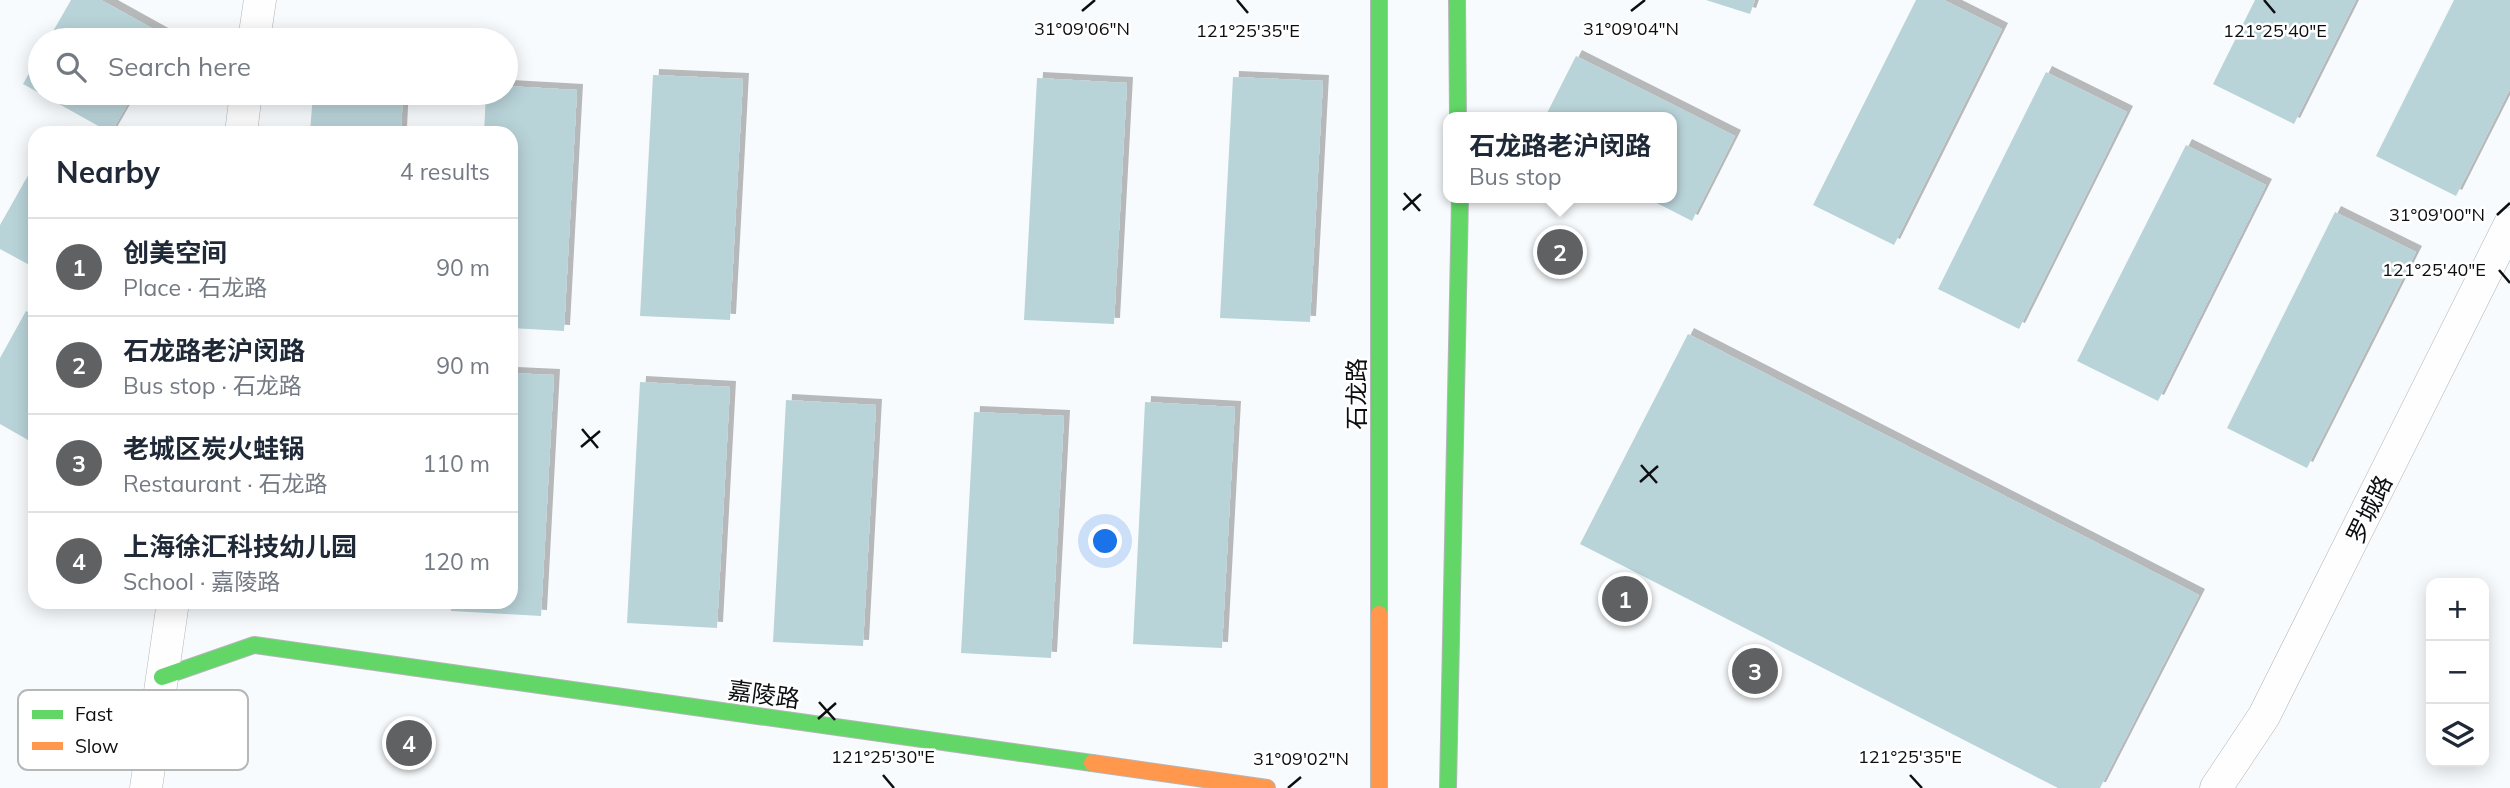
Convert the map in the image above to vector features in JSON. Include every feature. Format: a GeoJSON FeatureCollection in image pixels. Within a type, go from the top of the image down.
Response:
{"type":"FeatureCollection","features":[{"type":"Feature","properties":{"kind":"main road","name":"石龙路"},"geometry":{"type":"LineString","coordinates":[[1379,0],[1379,788]]}},
{"type":"Feature","properties":{"kind":"main road"},"geometry":{"type":"LineString","coordinates":[[1457,0],[1458,112]]}},
{"type":"Feature","properties":{"kind":"main road"},"geometry":{"type":"LineString","coordinates":[[1448,788],[1460,203]]}},
{"type":"Feature","properties":{"kind":"main road","name":"嘉陵路"},"geometry":{"type":"LineString","coordinates":[[162,677],[254,645],[1267,788]]}},
{"type":"Feature","properties":{"kind":"street"},"geometry":{"type":"LineString","coordinates":[[256,28],[260,0]]}},
{"type":"Feature","properties":{"kind":"street"},"geometry":{"type":"LineString","coordinates":[[242,126],[245,105]]}},
{"type":"Feature","properties":{"kind":"street","name":"罗城路"},"geometry":{"type":"LineString","coordinates":[[2216,788],[2270,705],[2510,224]]}},
{"type":"Feature","properties":{"kind":"street"},"geometry":{"type":"LineString","coordinates":[[160,690],[172,609]]}},
{"type":"Feature","properties":{"kind":"street"},"geometry":{"type":"LineString","coordinates":[[146,788],[149,770]]}},
{"type":"Feature","properties":{"kind":"building"},"geometry":{"type":"Polygon","coordinates":[[[71,0],[101,0],[152,28],[55,28],[71,0]]]}},
{"type":"Feature","properties":{"kind":"building"},"geometry":{"type":"Polygon","coordinates":[[[1706,0],[1755,0],[1750,14],[1706,0]]]}},
{"type":"Feature","properties":{"kind":"building"},"geometry":{"type":"Polygon","coordinates":[[[1916,0],[1944,0],[2002,29],[1894,245],[1813,205],[1916,0]]]}},
{"type":"Feature","properties":{"kind":"building"},"geometry":{"type":"Polygon","coordinates":[[[2255,0],[2356,0],[2294,124],[2213,84],[2255,0]]]}},
{"type":"Feature","properties":{"kind":"building"},"geometry":{"type":"Polygon","coordinates":[[[2454,0],[2510,0],[2510,89],[2456,196],[2376,156],[2454,0]]]}},
{"type":"Feature","properties":{"kind":"building"},"geometry":{"type":"Polygon","coordinates":[[[1576,56],[1735,136],[1692,221],[1657,203],[1677,203],[1677,112],[1548,112],[1576,56]]]}},
{"type":"Feature","properties":{"kind":"building"},"geometry":{"type":"Polygon","coordinates":[[[2046,72],[2127,112],[2019,329],[1938,289],[2046,72]]]}},
{"type":"Feature","properties":{"kind":"building"},"geometry":{"type":"Polygon","coordinates":[[[653,75],[743,79],[730,320],[640,316],[653,75]]]}},
{"type":"Feature","properties":{"kind":"building"},"geometry":{"type":"Polygon","coordinates":[[[1233,77],[1323,81],[1310,322],[1220,318],[1233,77]]]}},
{"type":"Feature","properties":{"kind":"building"},"geometry":{"type":"Polygon","coordinates":[[[1037,78],[1127,83],[1114,324],[1024,320],[1037,78]]]}},
{"type":"Feature","properties":{"kind":"building"},"geometry":{"type":"Polygon","coordinates":[[[518,87],[577,90],[564,331],[518,328],[518,126],[484,126],[485,105],[518,105],[518,87]]]}},
{"type":"Feature","properties":{"kind":"building"},"geometry":{"type":"Polygon","coordinates":[[[61,105],[127,105],[115,126],[98,126],[61,105]]]}},
{"type":"Feature","properties":{"kind":"building"},"geometry":{"type":"Polygon","coordinates":[[[312,105],[402,105],[401,126],[311,126],[312,105]]]}},
{"type":"Feature","properties":{"kind":"building"},"geometry":{"type":"Polygon","coordinates":[[[2186,145],[2266,185],[2158,401],[2077,361],[2186,145]]]}},
{"type":"Feature","properties":{"kind":"building"},"geometry":{"type":"Polygon","coordinates":[[[28,175],[28,264],[0,249],[0,225],[28,175]]]}},
{"type":"Feature","properties":{"kind":"building"},"geometry":{"type":"Polygon","coordinates":[[[2335,212],[2416,252],[2307,468],[2227,428],[2335,212]]]}},
{"type":"Feature","properties":{"kind":"building"},"geometry":{"type":"Polygon","coordinates":[[[26,311],[28,312],[28,440],[0,424],[0,358],[26,311]]]}},
{"type":"Feature","properties":{"kind":"building"},"geometry":{"type":"Polygon","coordinates":[[[1688,334],[2199,595],[2100,788],[2058,788],[1580,544],[1688,334]]]}},
{"type":"Feature","properties":{"kind":"building"},"geometry":{"type":"Polygon","coordinates":[[[518,373],[554,375],[541,616],[451,611],[518,609],[518,373]]]}},
{"type":"Feature","properties":{"kind":"building"},"geometry":{"type":"Polygon","coordinates":[[[640,382],[730,387],[717,628],[627,623],[640,382]]]}},
{"type":"Feature","properties":{"kind":"building"},"geometry":{"type":"Polygon","coordinates":[[[786,400],[876,405],[863,646],[773,642],[786,400]]]}},
{"type":"Feature","properties":{"kind":"building"},"geometry":{"type":"Polygon","coordinates":[[[1145,402],[1235,407],[1222,648],[1133,644],[1145,402]]]}},
{"type":"Feature","properties":{"kind":"building"},"geometry":{"type":"Polygon","coordinates":[[[974,412],[1064,416],[1051,658],[961,653],[974,412]]]}},
{"type":"Feature","properties":{"kind":"traffic: fast"},"geometry":{"type":"LineString","coordinates":[[1379,0],[1379,614]]}},
{"type":"Feature","properties":{"kind":"traffic: fast"},"geometry":{"type":"LineString","coordinates":[[1457,0],[1458,112]]}},
{"type":"Feature","properties":{"kind":"traffic: fast"},"geometry":{"type":"LineString","coordinates":[[1448,788],[1460,203]]}},
{"type":"Feature","properties":{"kind":"traffic: fast"},"geometry":{"type":"LineString","coordinates":[[162,677],[254,645],[1092,763]]}},
{"type":"Feature","properties":{"kind":"traffic: slow"},"geometry":{"type":"LineString","coordinates":[[1379,614],[1379,788]]}},
{"type":"Feature","properties":{"kind":"traffic: slow"},"geometry":{"type":"LineString","coordinates":[[1092,763],[1267,788]]}},
{"type":"Feature","properties":{"kind":"place","name":"石龙路老沪闵路"},"geometry":{"type":"Point","coordinates":[1560,252]}},
{"type":"Feature","properties":{"kind":"place","name":"创美空间"},"geometry":{"type":"Point","coordinates":[1625,599]}},
{"type":"Feature","properties":{"kind":"place","name":"老城区炭火蛙锅"},"geometry":{"type":"Point","coordinates":[1755,671]}},
{"type":"Feature","properties":{"kind":"place","name":"上海徐汇科技幼儿园"},"geometry":{"type":"Point","coordinates":[409,743]}}]}
